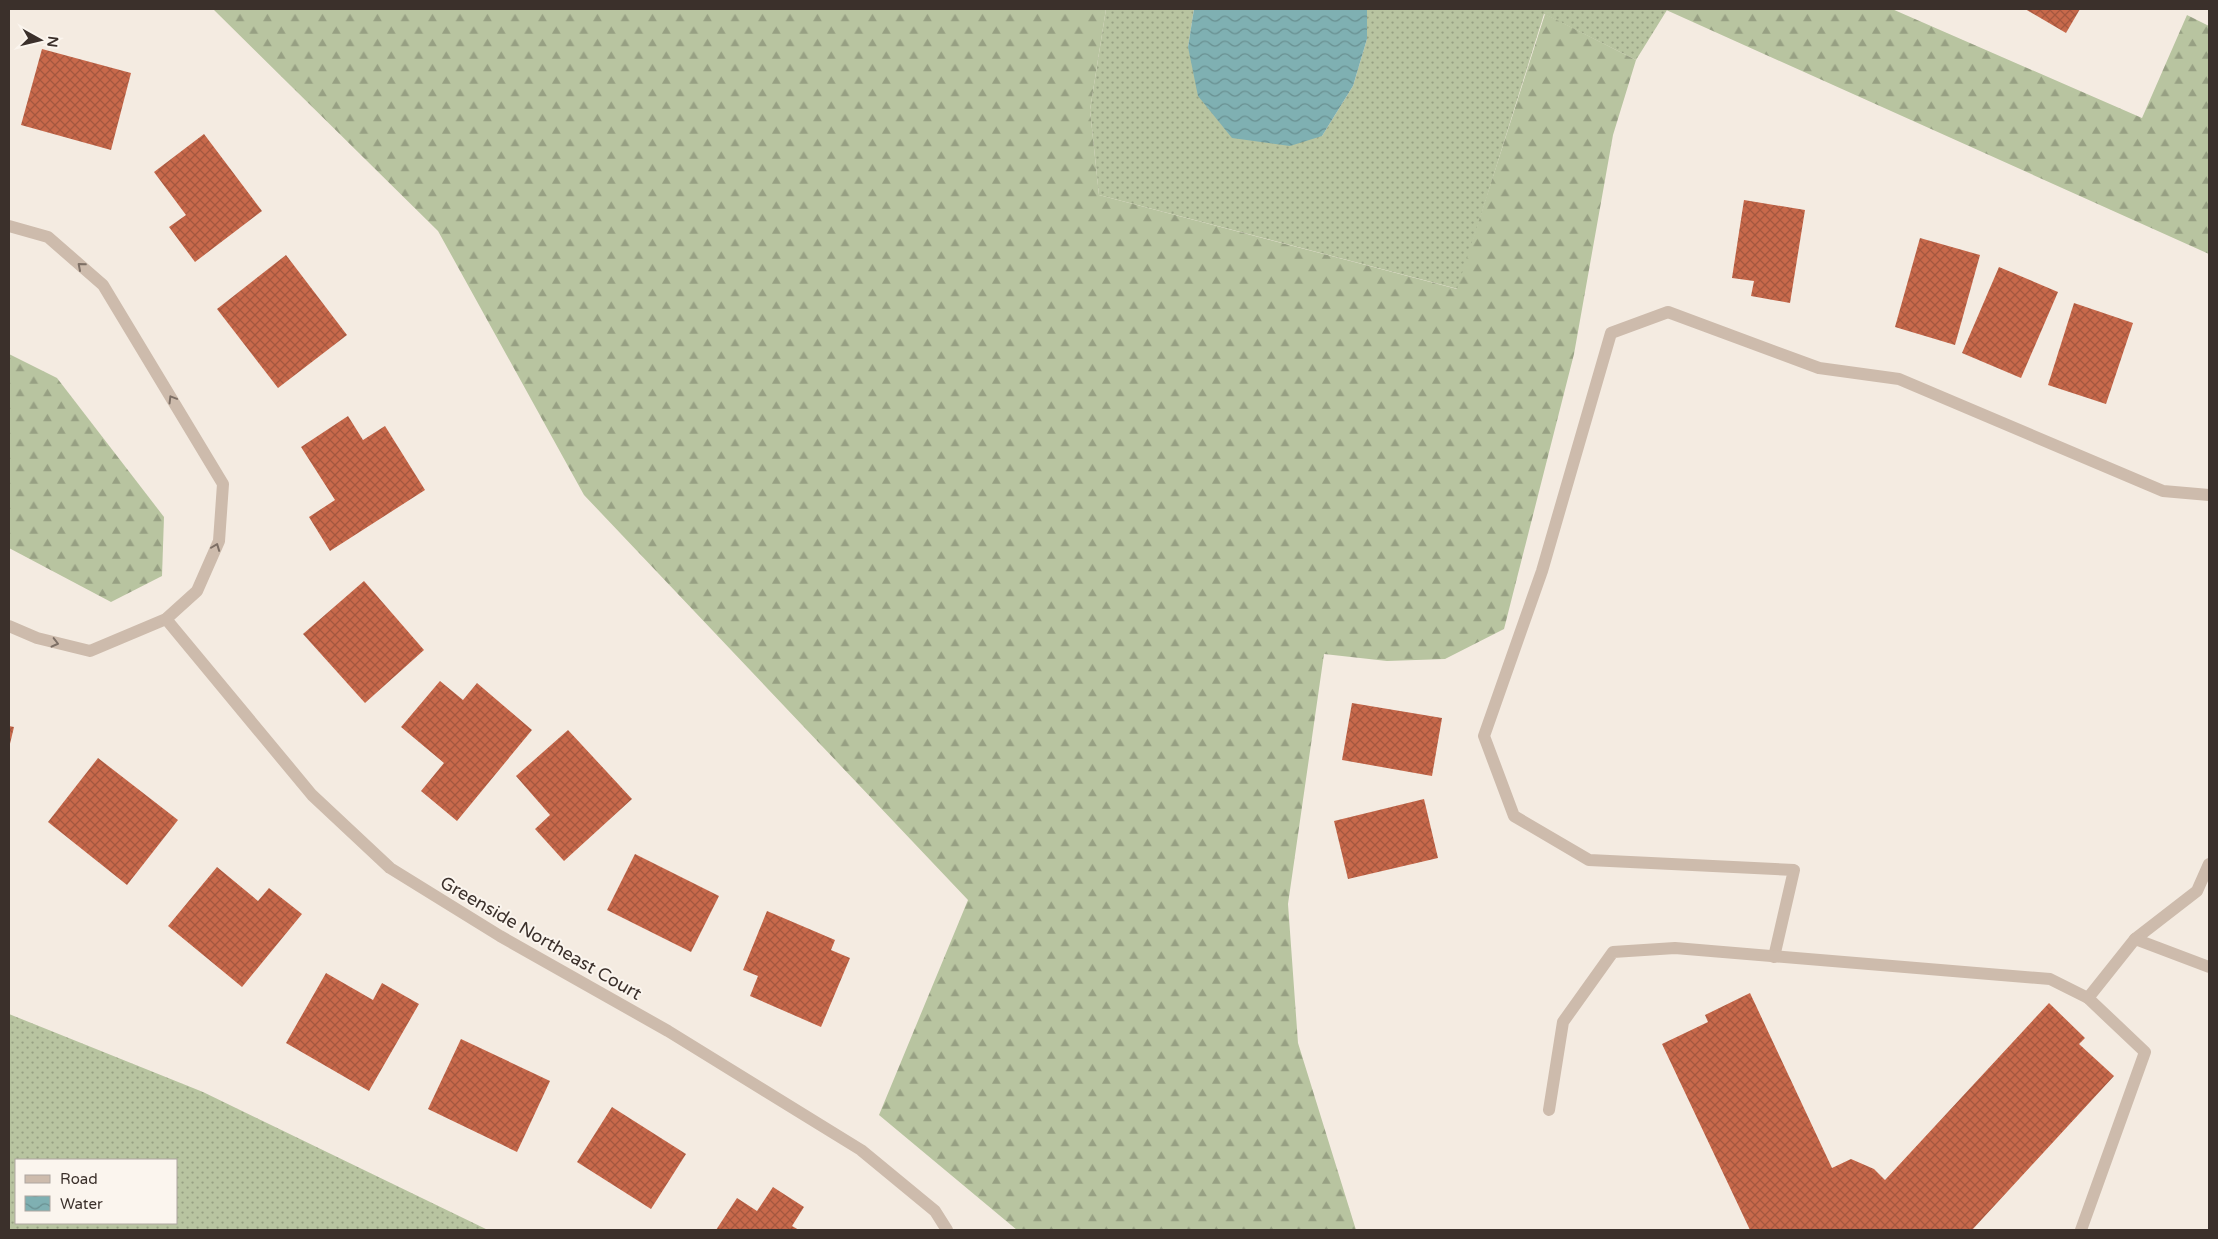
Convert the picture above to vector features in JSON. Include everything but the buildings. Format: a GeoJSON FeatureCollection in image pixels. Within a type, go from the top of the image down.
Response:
{"type":"FeatureCollection","features":[{"type":"Feature","properties":{"kind":"street"},"geometry":{"type":"LineString","coordinates":[[9,226],[48,237],[103,285],[223,484],[219,541],[197,591],[166,619],[90,651],[37,638],[9,626]]}},
{"type":"Feature","properties":{"kind":"street"},"geometry":{"type":"LineString","coordinates":[[1774,957],[1794,870],[1589,860],[1514,816],[1484,736],[1542,571],[1611,333],[1668,312],[1820,368],[1899,379],[2164,491],[2209,495]]}},
{"type":"Feature","properties":{"kind":"street","name":"Greenside Northeast Court"},"geometry":{"type":"LineString","coordinates":[[166,619],[312,795],[390,868],[500,936],[668,1031],[860,1150],[935,1211],[948,1230]]}},
{"type":"Feature","properties":{"kind":"street"},"geometry":{"type":"LineString","coordinates":[[2088,998],[2135,939],[2197,891],[2209,864]]}},
{"type":"Feature","properties":{"kind":"street"},"geometry":{"type":"LineString","coordinates":[[2135,939],[2209,968]]}},
{"type":"Feature","properties":{"kind":"street"},"geometry":{"type":"LineString","coordinates":[[1549,1110],[1563,1022],[1613,952],[1675,948],[2050,979],[2088,998],[2145,1052],[2081,1230]]}},
{"type":"Feature","properties":{"kind":"green space"},"geometry":{"type":"Polygon","coordinates":[[[213,9],[1106,9],[1090,110],[1099,195],[1457,289],[1545,14],[1636,60],[1613,135],[1574,354],[1504,629],[1445,659],[1387,661],[1324,654],[1288,904],[1298,1043],[1356,1230],[1017,1230],[879,1115],[968,900],[584,495],[438,231],[213,9]]]}},
{"type":"Feature","properties":{"kind":"green space"},"geometry":{"type":"Polygon","coordinates":[[[1106,9],[1194,9],[1188,47],[1322,136],[1353,86],[1367,39],[1367,9],[1667,10],[1636,60],[1544,14],[1458,289],[1099,195],[1090,110],[1106,9]]]}},
{"type":"Feature","properties":{"kind":"green space"},"geometry":{"type":"Polygon","coordinates":[[[1664,9],[1892,9],[2142,118],[2187,15],[2209,26],[2209,254],[1664,9]]]}},
{"type":"Feature","properties":{"kind":"green space"},"geometry":{"type":"Polygon","coordinates":[[[9,354],[57,378],[164,517],[162,576],[111,602],[9,548],[9,354]]]}},
{"type":"Feature","properties":{"kind":"green space"},"geometry":{"type":"Polygon","coordinates":[[[9,1014],[203,1092],[488,1230],[9,1230],[9,1014]]]}},
{"type":"Feature","properties":{"kind":"water"},"geometry":{"type":"Polygon","coordinates":[[[1194,9],[1367,9],[1367,39],[1353,86],[1322,136],[1290,146],[1232,138],[1198,96],[1188,47],[1194,9]]]}}]}
